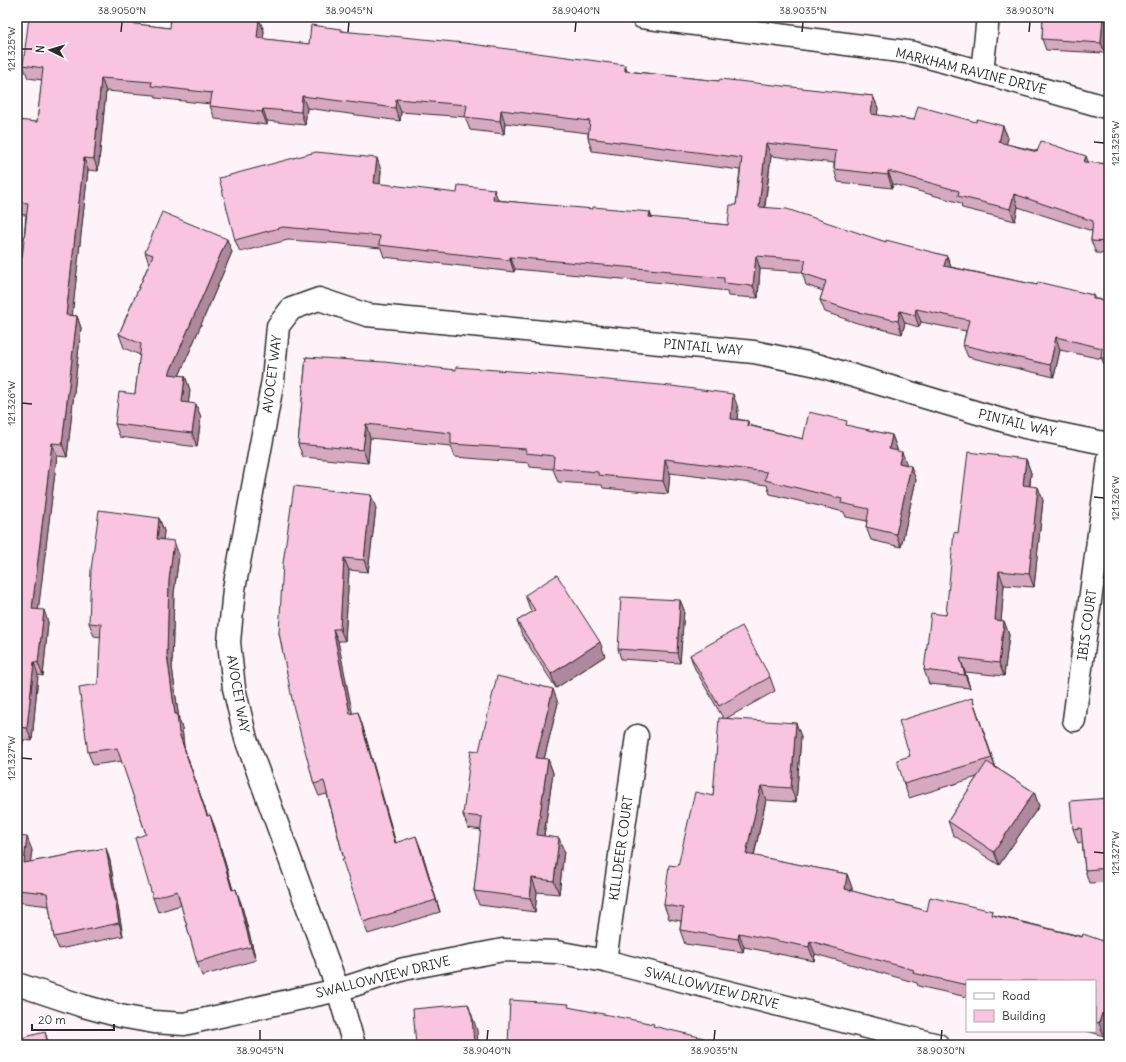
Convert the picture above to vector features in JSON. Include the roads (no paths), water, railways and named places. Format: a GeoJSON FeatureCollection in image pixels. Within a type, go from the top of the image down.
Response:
{"type":"FeatureCollection","features":[{"type":"Feature","properties":{"kind":"street","name":"MARKHAM RAVINE DRIVE"},"geometry":{"type":"LineString","coordinates":[[642,17],[675,19],[914,53],[1109,108]]}},
{"type":"Feature","properties":{"kind":"street"},"geometry":{"type":"LineString","coordinates":[[982,72],[988,17]]}},
{"type":"Feature","properties":{"kind":"street","name":"PINTAIL WAY"},"geometry":{"type":"LineString","coordinates":[[291,309],[320,299],[367,315],[754,352],[817,365],[1025,427],[1109,444]]}},
{"type":"Feature","properties":{"kind":"street","name":"AVOCET WAY"},"geometry":{"type":"LineString","coordinates":[[291,309],[278,326],[273,380],[234,589],[229,642],[234,688],[246,739],[322,952],[338,990],[354,1045]]}},
{"type":"Feature","properties":{"kind":"street","name":"IBIS COURT"},"geometry":{"type":"LineString","coordinates":[[1074,720],[1109,459]]}},
{"type":"Feature","properties":{"kind":"street","name":"KILLDEER COURT"},"geometry":{"type":"LineString","coordinates":[[605,961],[637,736]]}},
{"type":"Feature","properties":{"kind":"street","name":"SWALLOWVIEW DRIVE"},"geometry":{"type":"LineString","coordinates":[[17,984],[83,1006],[120,1016],[154,1022],[184,1024],[338,990],[404,969],[503,950],[556,952],[605,961],[938,1045]]}}]}
